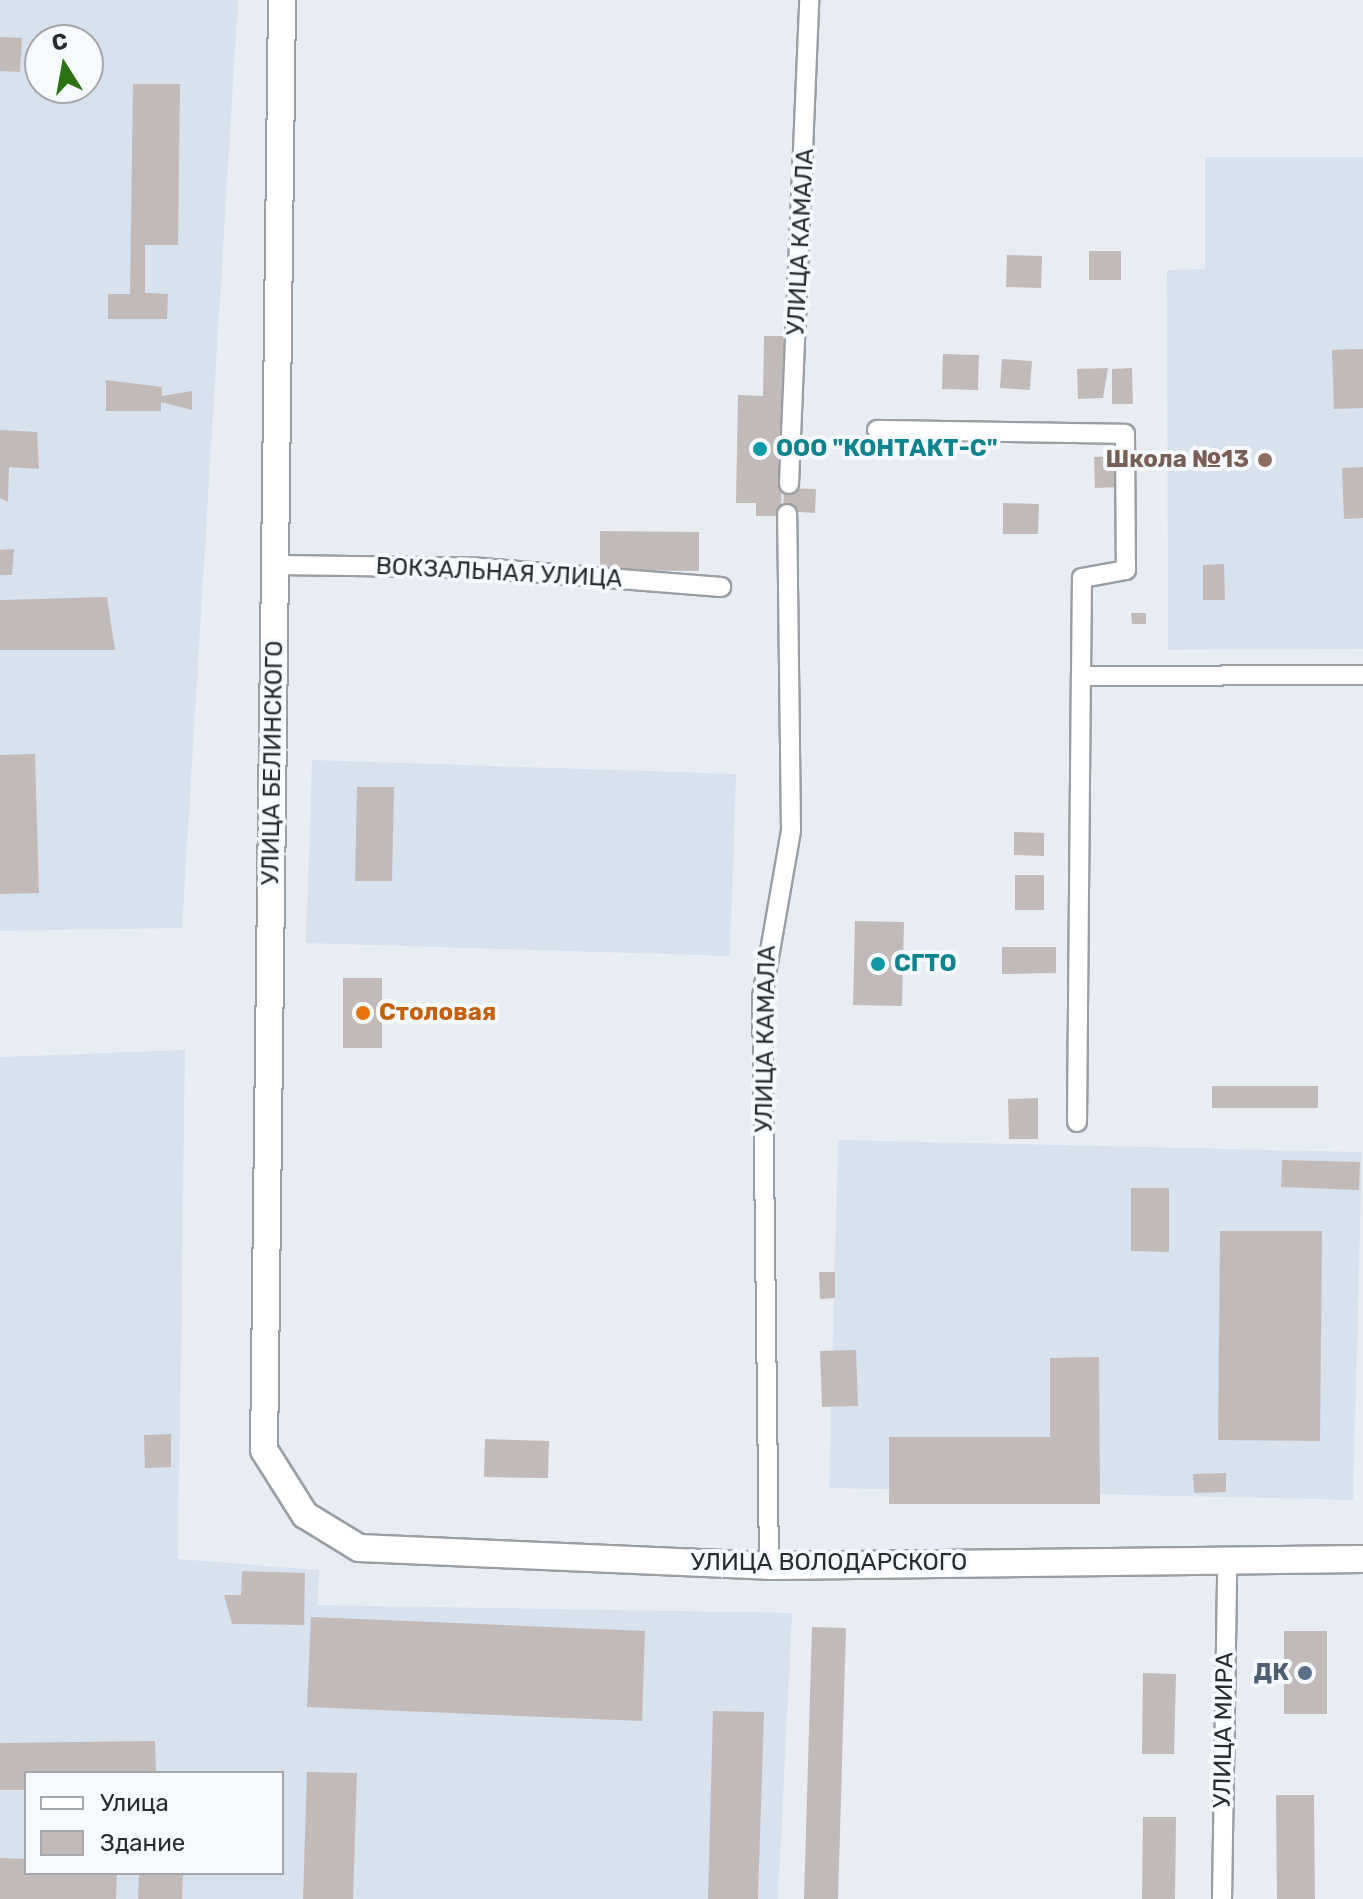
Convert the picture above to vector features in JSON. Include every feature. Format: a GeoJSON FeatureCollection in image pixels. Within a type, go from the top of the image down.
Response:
{"type":"FeatureCollection","features":[{"type":"Feature","properties":{"kind":"street","name":"УЛИЦА БЕЛИНСКОГО"},"geometry":{"type":"LineString","coordinates":[[282,0],[264,1450],[305,1515]]}},
{"type":"Feature","properties":{"kind":"street","name":"УЛИЦА КАМАЛА"},"geometry":{"type":"LineString","coordinates":[[789,484],[809,0]]}},
{"type":"Feature","properties":{"kind":"street"},"geometry":{"type":"LineString","coordinates":[[877,430],[1125,434],[1126,570],[1082,578],[1077,1122]]}},
{"type":"Feature","properties":{"kind":"street","name":"УЛИЦА КАМАЛА"},"geometry":{"type":"LineString","coordinates":[[769,1566],[762,997],[791,830],[787,514]]}},
{"type":"Feature","properties":{"kind":"street","name":"ВОКЗАЛЬНАЯ УЛИЦА"},"geometry":{"type":"LineString","coordinates":[[277,565],[481,568],[721,587]]}},
{"type":"Feature","properties":{"kind":"street"},"geometry":{"type":"LineString","coordinates":[[1081,676],[1363,675]]}},
{"type":"Feature","properties":{"kind":"street","name":"УЛИЦА ВОЛОДАРСКОГО"},"geometry":{"type":"LineString","coordinates":[[305,1515],[359,1548],[769,1566],[1363,1559]]}},
{"type":"Feature","properties":{"kind":"street","name":"УЛИЦА МИРА"},"geometry":{"type":"LineString","coordinates":[[1222,1899],[1227,1562]]}},
{"type":"Feature","properties":{"kind":"shaded area"},"geometry":{"type":"Polygon","coordinates":[[[0,0],[238,0],[182,928],[0,931],[0,0]]]}},
{"type":"Feature","properties":{"kind":"shaded area","name":"Школа №13"},"geometry":{"type":"Polygon","coordinates":[[[1205,157],[1363,157],[1363,649],[1168,650],[1167,270],[1205,269],[1205,157]]]}},
{"type":"Feature","properties":{"kind":"shaded area"},"geometry":{"type":"Polygon","coordinates":[[[312,760],[736,774],[730,956],[306,943],[312,760]]]}},
{"type":"Feature","properties":{"kind":"shaded area"},"geometry":{"type":"Polygon","coordinates":[[[185,1050],[178,1559],[319,1570],[317,1605],[792,1613],[778,1899],[0,1899],[0,1057],[185,1050]]]}},
{"type":"Feature","properties":{"kind":"shaded area"},"geometry":{"type":"Polygon","coordinates":[[[838,1140],[1362,1152],[1353,1500],[829,1488],[838,1140]]]}},
{"type":"Feature","properties":{"kind":"building"},"geometry":{"type":"Polygon","coordinates":[[[0,37],[22,38],[20,72],[0,71],[0,37]]]}},
{"type":"Feature","properties":{"kind":"building"},"geometry":{"type":"Polygon","coordinates":[[[133,84],[180,84],[178,245],[145,245],[145,293],[168,294],[167,319],[108,319],[108,294],[130,294],[133,84]]]}},
{"type":"Feature","properties":{"kind":"building"},"geometry":{"type":"Polygon","coordinates":[[[1089,251],[1121,251],[1121,280],[1089,280],[1089,251]]]}},
{"type":"Feature","properties":{"kind":"building"},"geometry":{"type":"Polygon","coordinates":[[[1007,255],[1042,256],[1041,288],[1006,287],[1007,255]]]}},
{"type":"Feature","properties":{"kind":"building","name":"ООО \"КОНТАКТ-С\""},"geometry":{"type":"Polygon","coordinates":[[[764,336],[785,336],[781,516],[756,516],[756,503],[736,503],[738,395],[763,396],[764,336]]]}},
{"type":"Feature","properties":{"kind":"building"},"geometry":{"type":"Polygon","coordinates":[[[1363,349],[1363,408],[1334,409],[1332,350],[1363,349]]]}},
{"type":"Feature","properties":{"kind":"building"},"geometry":{"type":"Polygon","coordinates":[[[943,354],[979,355],[978,390],[942,389],[943,354]]]}},
{"type":"Feature","properties":{"kind":"building"},"geometry":{"type":"Polygon","coordinates":[[[1002,359],[1032,361],[1030,390],[1000,388],[1002,359]]]}},
{"type":"Feature","properties":{"kind":"building"},"geometry":{"type":"Polygon","coordinates":[[[1108,368],[1103,398],[1078,399],[1077,369],[1108,368]]]}},
{"type":"Feature","properties":{"kind":"building"},"geometry":{"type":"Polygon","coordinates":[[[1132,368],[1133,404],[1112,404],[1112,369],[1132,368]]]}},
{"type":"Feature","properties":{"kind":"building"},"geometry":{"type":"Polygon","coordinates":[[[106,380],[162,387],[162,396],[192,391],[192,410],[161,402],[161,411],[106,411],[106,380]]]}},
{"type":"Feature","properties":{"kind":"building"},"geometry":{"type":"Polygon","coordinates":[[[0,430],[37,432],[39,469],[9,467],[8,502],[0,498],[0,430]]]}},
{"type":"Feature","properties":{"kind":"building"},"geometry":{"type":"Polygon","coordinates":[[[1121,456],[1122,487],[1095,488],[1094,457],[1121,456]]]}},
{"type":"Feature","properties":{"kind":"building"},"geometry":{"type":"Polygon","coordinates":[[[1363,467],[1363,518],[1344,519],[1342,468],[1363,467]]]}},
{"type":"Feature","properties":{"kind":"building"},"geometry":{"type":"Polygon","coordinates":[[[784,488],[816,489],[815,513],[783,511],[784,488]]]}},
{"type":"Feature","properties":{"kind":"building"},"geometry":{"type":"Polygon","coordinates":[[[1003,503],[1039,504],[1038,534],[1003,534],[1003,503]]]}},
{"type":"Feature","properties":{"kind":"building"},"geometry":{"type":"Polygon","coordinates":[[[600,531],[699,532],[699,571],[600,570],[600,531]]]}},
{"type":"Feature","properties":{"kind":"building"},"geometry":{"type":"Polygon","coordinates":[[[14,549],[12,575],[0,575],[0,550],[14,549]]]}},
{"type":"Feature","properties":{"kind":"building"},"geometry":{"type":"Polygon","coordinates":[[[1224,564],[1225,600],[1203,600],[1203,565],[1224,564]]]}},
{"type":"Feature","properties":{"kind":"building"},"geometry":{"type":"Polygon","coordinates":[[[107,597],[115,650],[0,650],[0,600],[107,597]]]}},
{"type":"Feature","properties":{"kind":"building"},"geometry":{"type":"Polygon","coordinates":[[[1131,613],[1146,613],[1146,624],[1132,624],[1131,613]]]}},
{"type":"Feature","properties":{"kind":"building"},"geometry":{"type":"Polygon","coordinates":[[[35,754],[39,893],[0,894],[0,755],[35,754]]]}},
{"type":"Feature","properties":{"kind":"building"},"geometry":{"type":"Polygon","coordinates":[[[357,787],[394,787],[392,881],[355,881],[357,787]]]}},
{"type":"Feature","properties":{"kind":"building"},"geometry":{"type":"Polygon","coordinates":[[[1014,832],[1044,833],[1044,856],[1014,855],[1014,832]]]}},
{"type":"Feature","properties":{"kind":"building"},"geometry":{"type":"Polygon","coordinates":[[[1015,875],[1044,875],[1044,910],[1015,910],[1015,875]]]}},
{"type":"Feature","properties":{"kind":"building","name":"СГТО"},"geometry":{"type":"Polygon","coordinates":[[[855,921],[904,922],[902,1006],[853,1005],[855,921]]]}},
{"type":"Feature","properties":{"kind":"building"},"geometry":{"type":"Polygon","coordinates":[[[1002,947],[1056,947],[1056,973],[1002,974],[1002,947]]]}},
{"type":"Feature","properties":{"kind":"building","name":"Столовая"},"geometry":{"type":"Polygon","coordinates":[[[343,978],[382,978],[382,1048],[343,1048],[343,978]]]}},
{"type":"Feature","properties":{"kind":"building"},"geometry":{"type":"Polygon","coordinates":[[[1212,1086],[1318,1086],[1318,1108],[1212,1108],[1212,1086]]]}},
{"type":"Feature","properties":{"kind":"building"},"geometry":{"type":"Polygon","coordinates":[[[1038,1098],[1038,1139],[1009,1139],[1008,1099],[1038,1098]]]}},
{"type":"Feature","properties":{"kind":"building"},"geometry":{"type":"Polygon","coordinates":[[[1282,1160],[1360,1162],[1359,1190],[1281,1187],[1282,1160]]]}},
{"type":"Feature","properties":{"kind":"building"},"geometry":{"type":"Polygon","coordinates":[[[1131,1188],[1169,1188],[1169,1252],[1131,1251],[1131,1188]]]}},
{"type":"Feature","properties":{"kind":"building"},"geometry":{"type":"Polygon","coordinates":[[[1220,1231],[1322,1231],[1320,1441],[1218,1440],[1220,1231]]]}},
{"type":"Feature","properties":{"kind":"building"},"geometry":{"type":"Polygon","coordinates":[[[819,1272],[835,1272],[835,1298],[820,1299],[819,1272]]]}},
{"type":"Feature","properties":{"kind":"building"},"geometry":{"type":"Polygon","coordinates":[[[856,1350],[858,1406],[822,1407],[820,1351],[856,1350]]]}},
{"type":"Feature","properties":{"kind":"building"},"geometry":{"type":"Polygon","coordinates":[[[1099,1357],[1100,1504],[889,1504],[889,1437],[1050,1437],[1050,1358],[1099,1357]]]}},
{"type":"Feature","properties":{"kind":"building"},"geometry":{"type":"Polygon","coordinates":[[[171,1434],[171,1467],[145,1468],[144,1435],[171,1434]]]}},
{"type":"Feature","properties":{"kind":"building"},"geometry":{"type":"Polygon","coordinates":[[[485,1439],[549,1441],[548,1478],[484,1477],[485,1439]]]}},
{"type":"Feature","properties":{"kind":"building"},"geometry":{"type":"Polygon","coordinates":[[[1226,1473],[1226,1492],[1194,1493],[1193,1474],[1226,1473]]]}},
{"type":"Feature","properties":{"kind":"building"},"geometry":{"type":"Polygon","coordinates":[[[242,1571],[305,1573],[304,1625],[232,1624],[224,1595],[241,1595],[242,1571]]]}},
{"type":"Feature","properties":{"kind":"building"},"geometry":{"type":"Polygon","coordinates":[[[311,1617],[645,1631],[642,1721],[307,1707],[311,1617]]]}},
{"type":"Feature","properties":{"kind":"building"},"geometry":{"type":"Polygon","coordinates":[[[812,1627],[846,1628],[838,1899],[804,1899],[812,1627]]]}},
{"type":"Feature","properties":{"kind":"building","name":"ДК"},"geometry":{"type":"Polygon","coordinates":[[[1284,1631],[1327,1631],[1327,1714],[1284,1714],[1284,1631]]]}},
{"type":"Feature","properties":{"kind":"building"},"geometry":{"type":"Polygon","coordinates":[[[1143,1673],[1176,1674],[1174,1754],[1142,1754],[1143,1673]]]}},
{"type":"Feature","properties":{"kind":"building"},"geometry":{"type":"Polygon","coordinates":[[[713,1711],[764,1712],[758,1899],[708,1899],[713,1711]]]}},
{"type":"Feature","properties":{"kind":"building"},"geometry":{"type":"Polygon","coordinates":[[[155,1741],[156,1771],[24,1771],[24,1790],[0,1790],[0,1743],[155,1741]]]}},
{"type":"Feature","properties":{"kind":"building"},"geometry":{"type":"Polygon","coordinates":[[[307,1772],[357,1773],[353,1899],[303,1899],[307,1772]]]}},
{"type":"Feature","properties":{"kind":"building"},"geometry":{"type":"Polygon","coordinates":[[[1276,1795],[1314,1795],[1315,1899],[1277,1899],[1276,1795]]]}},
{"type":"Feature","properties":{"kind":"building"},"geometry":{"type":"Polygon","coordinates":[[[1143,1817],[1176,1817],[1175,1899],[1142,1899],[1143,1817]]]}},
{"type":"Feature","properties":{"kind":"building"},"geometry":{"type":"Polygon","coordinates":[[[0,1858],[24,1859],[24,1875],[117,1875],[116,1899],[0,1899],[0,1858]]]}},
{"type":"Feature","properties":{"kind":"building"},"geometry":{"type":"Polygon","coordinates":[[[139,1875],[183,1875],[182,1899],[138,1899],[139,1875]]]}},
{"type":"Feature","properties":{"kind":"place","name":"ООО \"КОНТАКТ-С\""},"geometry":{"type":"Point","coordinates":[760,449]}},
{"type":"Feature","properties":{"kind":"place","name":"Школа №13"},"geometry":{"type":"Point","coordinates":[1265,460]}},
{"type":"Feature","properties":{"kind":"place","name":"СГТО"},"geometry":{"type":"Point","coordinates":[878,964]}},
{"type":"Feature","properties":{"kind":"place","name":"Столовая"},"geometry":{"type":"Point","coordinates":[363,1013]}},
{"type":"Feature","properties":{"kind":"place","name":"ДК"},"geometry":{"type":"Point","coordinates":[1305,1673]}}]}
